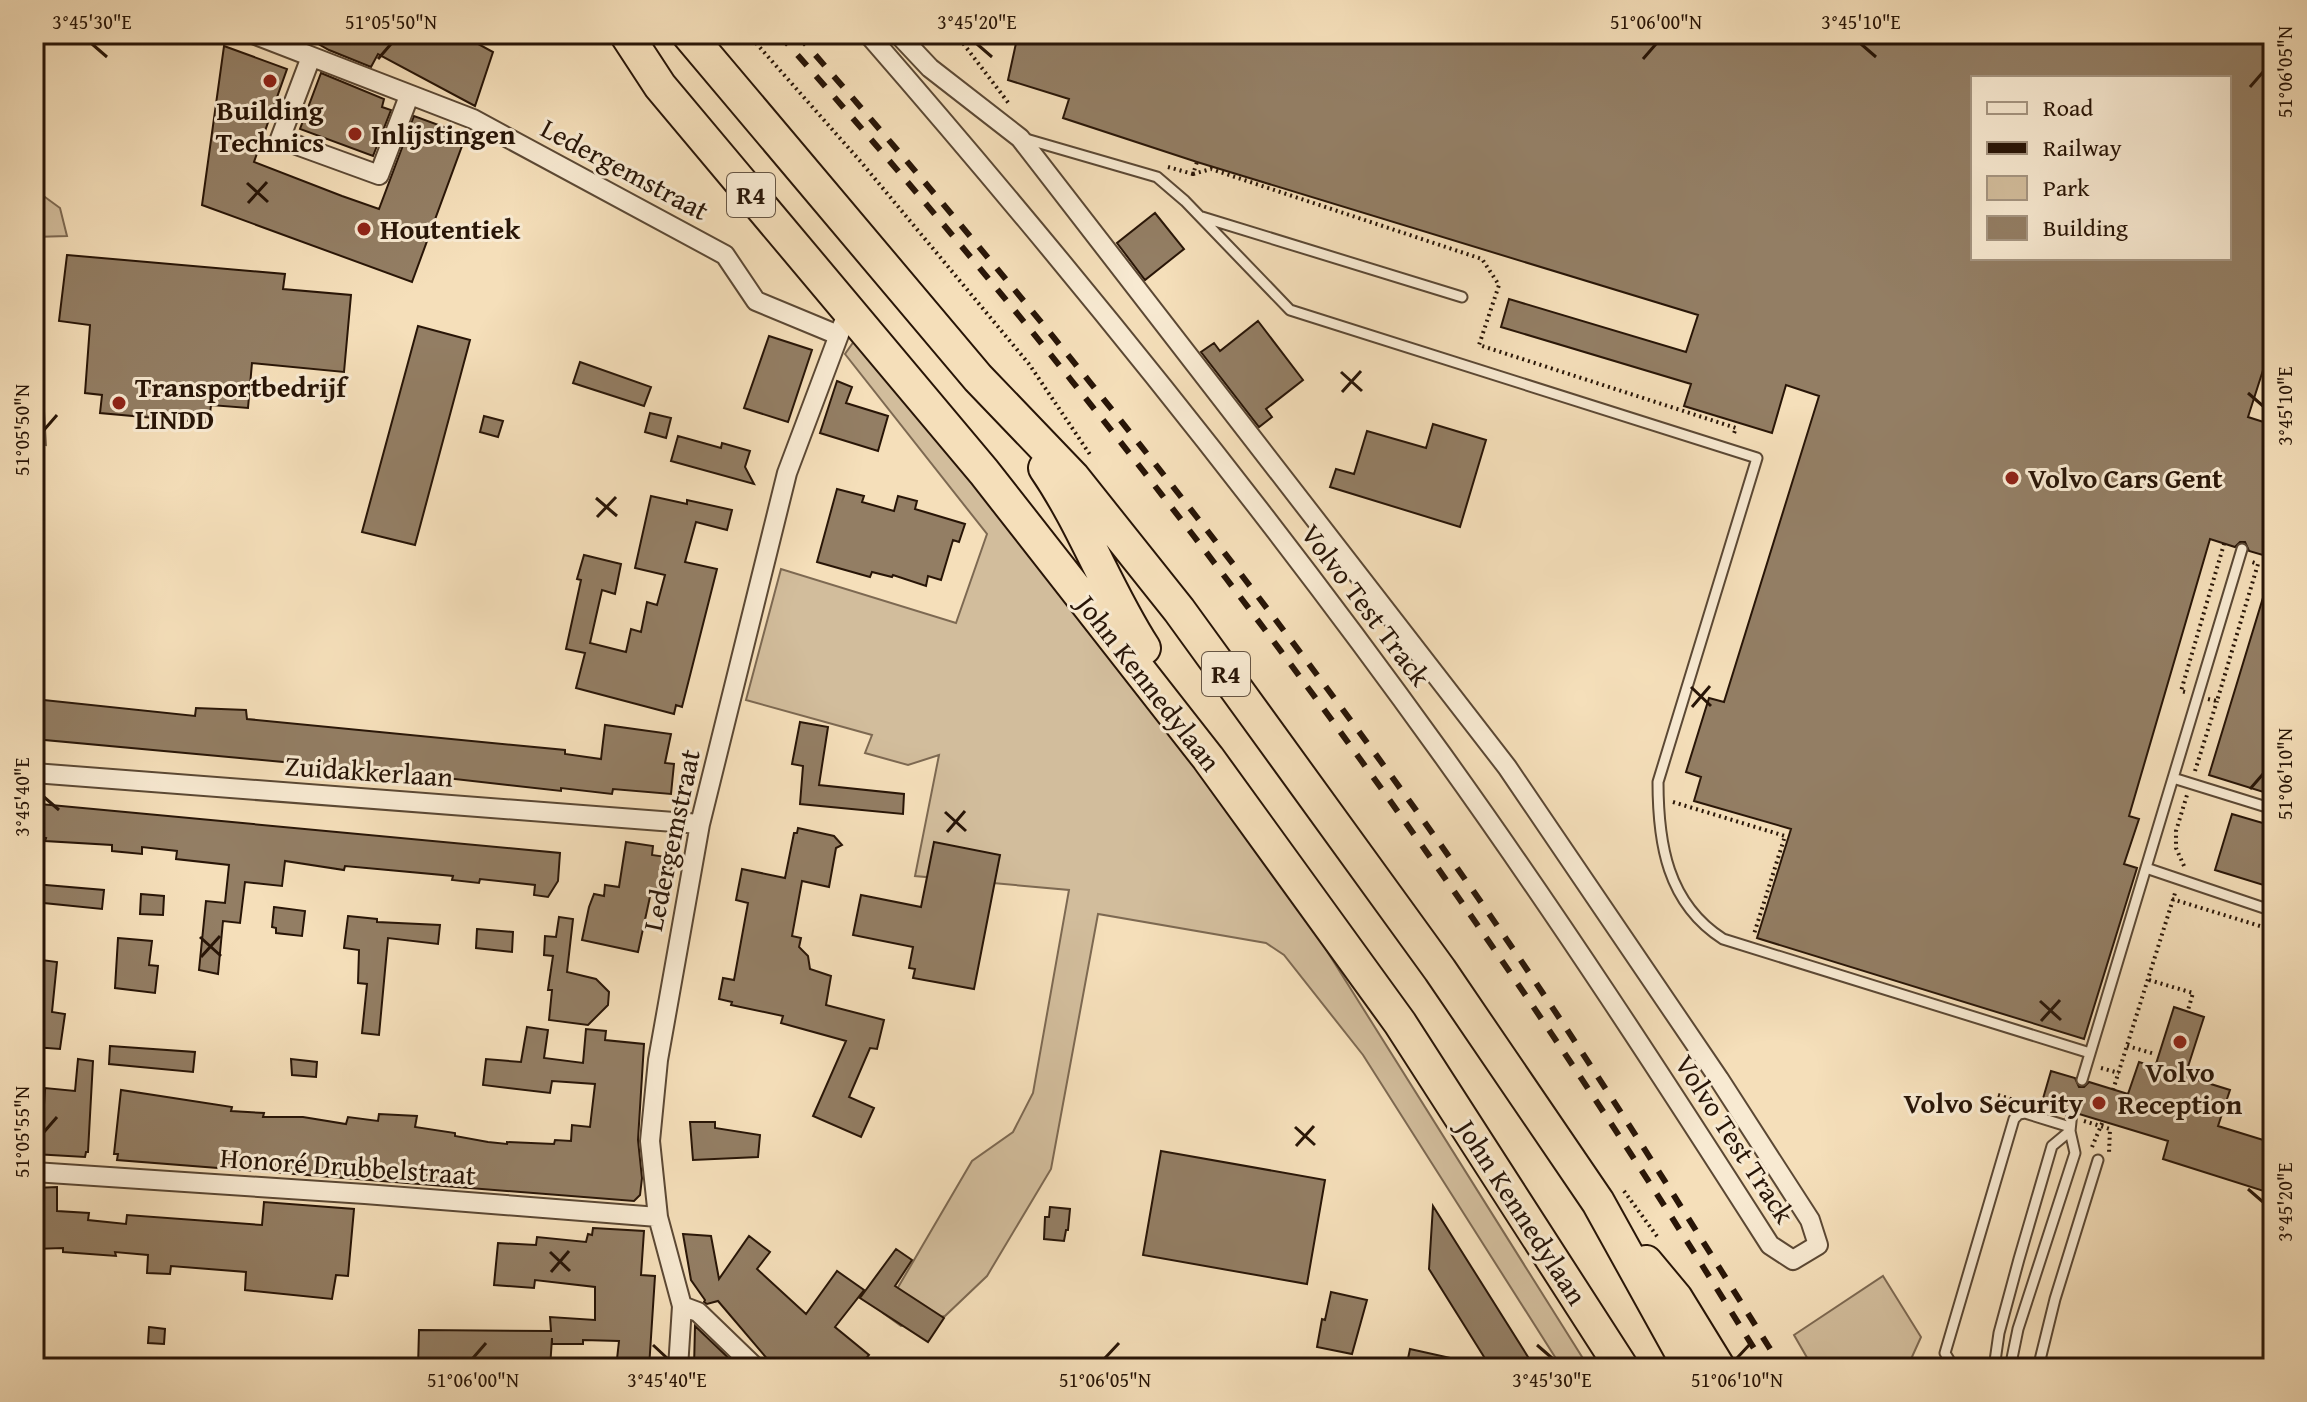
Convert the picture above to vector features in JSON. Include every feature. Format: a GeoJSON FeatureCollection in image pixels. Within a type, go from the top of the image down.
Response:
{"type":"FeatureCollection","features":[{"type":"Feature","properties":{"kind":"highway","name":"John Kennedylaan"},"geometry":{"type":"LineString","coordinates":[[626,34],[660,86],[984,472],[1208,758],[1400,1023],[1622,1368]]}},
{"type":"Feature","properties":{"kind":"highway","name":"John Kennedylaan"},"geometry":{"type":"LineString","coordinates":[[688,34],[978,378],[1049,474],[1081,529],[1130,627],[1273,815],[1407,1008],[1641,1368]]}},
{"type":"Feature","properties":{"kind":"highway","name":"John Kennedylaan"},"geometry":{"type":"LineString","coordinates":[[978,378],[1073,477],[1179,610],[1440,970],[1598,1202],[1690,1368]]}},
{"type":"Feature","properties":{"kind":"highway"},"geometry":{"type":"LineString","coordinates":[[1208,758],[1236,810],[1272,865],[1420,1078],[1599,1368]]}},
{"type":"Feature","properties":{"kind":"highway"},"geometry":{"type":"LineString","coordinates":[[1598,1202],[1676,1298],[1719,1368]]}},
{"type":"Feature","properties":{"kind":"street","name":"Ledergemstraat"},"geometry":{"type":"LineString","coordinates":[[253,34],[473,119],[725,255],[756,301],[840,330],[787,473],[700,824],[658,1060],[650,1141],[658,1217],[682,1306],[678,1368]]}},
{"type":"Feature","properties":{"kind":"street","name":"Volvo Test Track"},"geometry":{"type":"LineString","coordinates":[[868,34],[1064,264],[1201,435],[1366,650],[1589,966],[1770,1245],[1793,1260],[1818,1245],[1810,1220],[1719,1079],[1507,767],[1020,138],[930,68],[898,34]]}},
{"type":"Feature","properties":{"kind":"street"},"geometry":{"type":"LineString","coordinates":[[311,57],[280,139],[379,175],[409,96]]}},
{"type":"Feature","properties":{"kind":"street","name":"Zuidakkerlaan"},"geometry":{"type":"LineString","coordinates":[[34,773],[700,824]]}},
{"type":"Feature","properties":{"kind":"street","name":"Honoré Drubbelstraat"},"geometry":{"type":"LineString","coordinates":[[34,1172],[658,1217]]}},
{"type":"Feature","properties":{"kind":"street"},"geometry":{"type":"LineString","coordinates":[[682,1306],[698,1312],[756,1368]]}},
{"type":"Feature","properties":{"kind":"lane"},"geometry":{"type":"LineString","coordinates":[[1020,138],[1157,177],[1290,310],[1757,458],[1658,782],[1659,830],[1668,867],[1687,907],[1702,926],[1723,939],[2090,1053]]}},
{"type":"Feature","properties":{"kind":"lane"},"geometry":{"type":"LineString","coordinates":[[1199,216],[1462,297]]}},
{"type":"Feature","properties":{"kind":"lane"},"geometry":{"type":"LineString","coordinates":[[2082,1080],[2242,549]]}},
{"type":"Feature","properties":{"kind":"lane"},"geometry":{"type":"LineString","coordinates":[[2173,778],[2273,809]]}},
{"type":"Feature","properties":{"kind":"lane"},"geometry":{"type":"LineString","coordinates":[[2146,868],[2273,911]]}},
{"type":"Feature","properties":{"kind":"lane"},"geometry":{"type":"LineString","coordinates":[[2010,1368],[2018,1329],[2075,1153],[2070,1129],[2072,1112]]}},
{"type":"Feature","properties":{"kind":"lane"},"geometry":{"type":"LineString","coordinates":[[1942,1368],[2014,1119],[2025,1113],[2070,1129]]}},
{"type":"Feature","properties":{"kind":"lane"},"geometry":{"type":"LineString","coordinates":[[1994,1368],[2011,1289],[2052,1146],[2070,1129]]}},
{"type":"Feature","properties":{"kind":"lane"},"geometry":{"type":"LineString","coordinates":[[2038,1368],[2055,1299],[2098,1160]]}},
{"type":"Feature","properties":{"kind":"lane"},"geometry":{"type":"LineString","coordinates":[[1945,1353],[1954,1368]]}},
{"type":"Feature","properties":{"kind":"path"},"geometry":{"type":"LineString","coordinates":[[956,34],[1013,109]]}},
{"type":"Feature","properties":{"kind":"path"},"geometry":{"type":"LineString","coordinates":[[1193,174],[1197,162]]}},
{"type":"Feature","properties":{"kind":"path"},"geometry":{"type":"LineString","coordinates":[[1165,165],[1193,174],[1211,169],[1482,259],[1499,285],[1479,345],[1736,428],[1728,449]]}},
{"type":"Feature","properties":{"kind":"path"},"geometry":{"type":"LineString","coordinates":[[2264,422],[2273,391]]}},
{"type":"Feature","properties":{"kind":"path"},"geometry":{"type":"LineString","coordinates":[[2113,1090],[2185,863],[2176,848],[2176,831],[2217,701]]}},
{"type":"Feature","properties":{"kind":"path"},"geometry":{"type":"LineString","coordinates":[[1658,798],[1785,836],[1749,948]]}},
{"type":"Feature","properties":{"kind":"path"},"geometry":{"type":"LineString","coordinates":[[2172,899],[2273,930]]}},
{"type":"Feature","properties":{"kind":"path"},"geometry":{"type":"LineString","coordinates":[[2149,980],[2193,993],[2188,1010]]}},
{"type":"Feature","properties":{"kind":"path"},"geometry":{"type":"LineString","coordinates":[[2127,1046],[2155,1054]]}},
{"type":"Feature","properties":{"kind":"path"},"geometry":{"type":"LineString","coordinates":[[2087,1064],[2119,1073]]}},
{"type":"Feature","properties":{"kind":"path"},"geometry":{"type":"LineString","coordinates":[[2089,1153],[2103,1121]]}},
{"type":"Feature","properties":{"kind":"green space"},"geometry":{"type":"Polygon","coordinates":[[[34,189],[60,208],[67,236],[34,237],[34,189]]]}},
{"type":"Feature","properties":{"kind":"green space"},"geometry":{"type":"Polygon","coordinates":[[[34,243],[46,445],[34,443],[34,243]]]}},
{"type":"Feature","properties":{"kind":"green space"},"geometry":{"type":"Polygon","coordinates":[[[857,337],[1107,647],[1315,932],[1589,1368],[1562,1368],[1363,1055],[1284,955],[1266,943],[1098,914],[1051,1169],[987,1276],[945,1316],[901,1326],[883,1313],[972,1161],[1013,1132],[1033,1093],[1069,890],[915,876],[939,755],[908,765],[865,753],[872,735],[746,700],[781,569],[956,623],[987,534],[845,354],[857,337]]]}},
{"type":"Feature","properties":{"kind":"green space"},"geometry":{"type":"Polygon","coordinates":[[[1883,1276],[1921,1337],[1907,1368],[1813,1368],[1794,1335],[1883,1276]]]}},
{"type":"Feature","properties":{"kind":"building"},"geometry":{"type":"Polygon","coordinates":[[[301,34],[460,34],[493,52],[475,106],[378,54],[371,67],[329,50],[301,34]]]}},
{"type":"Feature","properties":{"kind":"building","name":"Volvo Cars Gent"},"geometry":{"type":"Polygon","coordinates":[[[1018,34],[2273,34],[2273,339],[2248,417],[2273,425],[2273,558],[2249,551],[2245,542],[2235,547],[2210,539],[2129,816],[2139,819],[2124,864],[2137,868],[2084,1039],[1757,938],[1791,829],[1694,801],[1701,777],[1686,772],[1709,698],[1724,702],[1819,396],[1786,385],[1772,433],[1684,406],[1691,384],[1501,327],[1509,299],[1686,352],[1698,315],[1063,118],[1069,99],[1008,80],[1018,34]]]}},
{"type":"Feature","properties":{"kind":"building"},"geometry":{"type":"Polygon","coordinates":[[[224,46],[287,69],[254,162],[342,196],[379,209],[414,116],[466,135],[412,282],[202,205],[224,46]]]}},
{"type":"Feature","properties":{"kind":"building"},"geometry":{"type":"Polygon","coordinates":[[[321,73],[384,99],[382,107],[391,110],[373,156],[300,129],[321,73]]]}},
{"type":"Feature","properties":{"kind":"building"},"geometry":{"type":"Polygon","coordinates":[[[1155,213],[1184,249],[1145,280],[1117,243],[1155,213]]]}},
{"type":"Feature","properties":{"kind":"building"},"geometry":{"type":"Polygon","coordinates":[[[67,255],[285,274],[283,289],[351,295],[344,372],[252,363],[248,408],[211,405],[209,423],[100,413],[102,395],[85,393],[90,325],[59,321],[67,255]]]}},
{"type":"Feature","properties":{"kind":"building"},"geometry":{"type":"Polygon","coordinates":[[[1258,321],[1303,380],[1266,409],[1272,417],[1259,427],[1201,352],[1214,343],[1220,351],[1258,321]]]}},
{"type":"Feature","properties":{"kind":"building"},"geometry":{"type":"Polygon","coordinates":[[[418,326],[470,340],[415,545],[362,532],[418,326]]]}},
{"type":"Feature","properties":{"kind":"building"},"geometry":{"type":"Polygon","coordinates":[[[769,336],[812,350],[788,422],[744,408],[769,336]]]}},
{"type":"Feature","properties":{"kind":"building"},"geometry":{"type":"Polygon","coordinates":[[[580,362],[651,387],[644,406],[573,383],[580,362]]]}},
{"type":"Feature","properties":{"kind":"building"},"geometry":{"type":"Polygon","coordinates":[[[837,381],[852,387],[846,403],[888,416],[878,451],[820,433],[837,381]]]}},
{"type":"Feature","properties":{"kind":"building"},"geometry":{"type":"Polygon","coordinates":[[[650,413],[671,418],[666,438],[645,432],[650,413]]]}},
{"type":"Feature","properties":{"kind":"building"},"geometry":{"type":"Polygon","coordinates":[[[484,416],[503,421],[498,437],[480,432],[484,416]]]}},
{"type":"Feature","properties":{"kind":"building"},"geometry":{"type":"Polygon","coordinates":[[[1433,424],[1486,440],[1460,527],[1330,487],[1336,469],[1354,474],[1367,431],[1426,448],[1433,424]]]}},
{"type":"Feature","properties":{"kind":"building"},"geometry":{"type":"Polygon","coordinates":[[[678,436],[721,448],[722,443],[750,451],[745,467],[754,484],[671,461],[678,436]]]}},
{"type":"Feature","properties":{"kind":"building"},"geometry":{"type":"Polygon","coordinates":[[[837,489],[864,496],[862,502],[894,511],[898,496],[917,501],[915,509],[965,524],[959,542],[953,540],[941,580],[928,576],[926,586],[893,575],[872,572],[870,577],[817,562],[837,489]]]}},
{"type":"Feature","properties":{"kind":"building"},"geometry":{"type":"Polygon","coordinates":[[[651,496],[732,510],[727,530],[696,522],[685,562],[717,569],[682,707],[676,705],[674,714],[576,688],[585,653],[566,649],[584,555],[621,564],[615,594],[602,590],[590,643],[626,652],[631,629],[641,632],[647,602],[657,605],[665,575],[635,568],[651,496]]]}},
{"type":"Feature","properties":{"kind":"building"},"geometry":{"type":"Polygon","coordinates":[[[2269,578],[2273,579],[2273,795],[2209,775],[2269,578]]]}},
{"type":"Feature","properties":{"kind":"building"},"geometry":{"type":"Polygon","coordinates":[[[34,699],[195,716],[196,708],[246,710],[247,719],[565,750],[565,754],[601,759],[605,725],[671,734],[665,763],[674,764],[671,794],[613,789],[612,794],[561,788],[561,791],[34,739],[34,699]]]}},
{"type":"Feature","properties":{"kind":"building"},"geometry":{"type":"Polygon","coordinates":[[[800,722],[828,727],[819,785],[904,794],[903,814],[800,804],[803,766],[792,764],[800,722]]]}},
{"type":"Feature","properties":{"kind":"building"},"geometry":{"type":"Polygon","coordinates":[[[40,804],[560,853],[558,881],[548,897],[534,895],[535,885],[480,879],[479,883],[452,880],[453,876],[345,866],[344,870],[285,861],[282,886],[245,882],[240,923],[223,921],[218,974],[199,970],[206,901],[225,903],[229,865],[176,859],[177,851],[142,847],[142,854],[112,851],[112,845],[45,841],[46,838],[37,837],[40,804]]]}},
{"type":"Feature","properties":{"kind":"building"},"geometry":{"type":"Polygon","coordinates":[[[2232,814],[2273,826],[2273,888],[2215,870],[2232,814]]]}},
{"type":"Feature","properties":{"kind":"building"},"geometry":{"type":"Polygon","coordinates":[[[798,828],[834,836],[842,845],[836,848],[829,887],[802,881],[792,936],[801,938],[799,947],[808,956],[810,969],[831,976],[826,1005],[884,1020],[877,1049],[870,1048],[849,1097],[874,1108],[861,1137],[813,1116],[846,1041],[781,1023],[783,1016],[731,1005],[732,1002],[719,999],[723,978],[734,980],[748,903],[736,900],[742,869],[785,878],[794,833],[798,828]]]}},
{"type":"Feature","properties":{"kind":"building"},"geometry":{"type":"Polygon","coordinates":[[[626,842],[653,846],[652,855],[673,858],[668,894],[651,892],[638,952],[582,940],[594,894],[604,896],[605,885],[619,887],[626,842]]]}},
{"type":"Feature","properties":{"kind":"building"},"geometry":{"type":"Polygon","coordinates":[[[934,842],[1000,855],[974,989],[913,978],[915,969],[909,968],[913,947],[853,935],[861,895],[921,907],[934,842]]]}},
{"type":"Feature","properties":{"kind":"building"},"geometry":{"type":"Polygon","coordinates":[[[34,884],[104,890],[102,909],[34,902],[34,884]]]}},
{"type":"Feature","properties":{"kind":"building"},"geometry":{"type":"Polygon","coordinates":[[[141,894],[164,896],[163,915],[140,914],[141,894]]]}},
{"type":"Feature","properties":{"kind":"building"},"geometry":{"type":"Polygon","coordinates":[[[274,907],[305,911],[302,936],[276,933],[276,928],[272,927],[274,907]]]}},
{"type":"Feature","properties":{"kind":"building"},"geometry":{"type":"Polygon","coordinates":[[[348,916],[377,919],[377,922],[440,925],[438,944],[388,938],[379,1035],[362,1033],[367,984],[358,983],[359,950],[344,948],[348,916]]]}},
{"type":"Feature","properties":{"kind":"building"},"geometry":{"type":"Polygon","coordinates":[[[559,917],[573,919],[567,972],[596,979],[609,992],[608,1005],[588,1025],[549,1020],[552,990],[548,990],[553,956],[544,955],[545,936],[556,937],[559,917]]]}},
{"type":"Feature","properties":{"kind":"building"},"geometry":{"type":"Polygon","coordinates":[[[477,929],[513,932],[512,952],[476,948],[477,929]]]}},
{"type":"Feature","properties":{"kind":"building"},"geometry":{"type":"Polygon","coordinates":[[[118,938],[152,941],[149,965],[158,966],[155,993],[115,988],[118,938]]]}},
{"type":"Feature","properties":{"kind":"building"},"geometry":{"type":"Polygon","coordinates":[[[34,959],[57,962],[52,1012],[65,1014],[60,1049],[34,1047],[34,959]]]}},
{"type":"Feature","properties":{"kind":"building"},"geometry":{"type":"Polygon","coordinates":[[[2174,1007],[2204,1017],[2185,1076],[2230,1090],[2218,1126],[2273,1143],[2273,1194],[2163,1159],[2168,1141],[2079,1114],[2074,1105],[2065,1110],[2042,1102],[2051,1071],[2075,1078],[2079,1087],[2089,1082],[2128,1094],[2139,1062],[2155,1067],[2174,1007]]]}},
{"type":"Feature","properties":{"kind":"building"},"geometry":{"type":"Polygon","coordinates":[[[527,1027],[548,1030],[544,1058],[583,1063],[586,1029],[606,1031],[605,1040],[644,1044],[638,1140],[642,1178],[640,1195],[634,1201],[117,1160],[118,1154],[114,1154],[121,1090],[232,1107],[231,1111],[264,1113],[263,1117],[303,1117],[346,1124],[348,1117],[378,1121],[379,1114],[417,1116],[415,1127],[488,1142],[554,1144],[555,1140],[571,1141],[572,1125],[590,1127],[595,1084],[552,1081],[550,1093],[483,1085],[486,1059],[521,1062],[527,1027]]]}},
{"type":"Feature","properties":{"kind":"building"},"geometry":{"type":"Polygon","coordinates":[[[110,1046],[195,1052],[193,1072],[109,1064],[110,1046]]]}},
{"type":"Feature","properties":{"kind":"building"},"geometry":{"type":"Polygon","coordinates":[[[78,1059],[93,1061],[88,1152],[85,1157],[34,1154],[34,1104],[44,1105],[45,1088],[75,1091],[78,1059]]]}},
{"type":"Feature","properties":{"kind":"building"},"geometry":{"type":"Polygon","coordinates":[[[291,1059],[317,1062],[316,1077],[292,1075],[291,1059]]]}},
{"type":"Feature","properties":{"kind":"building"},"geometry":{"type":"Polygon","coordinates":[[[690,1122],[715,1122],[715,1128],[760,1135],[758,1157],[693,1160],[690,1122]]]}},
{"type":"Feature","properties":{"kind":"building"},"geometry":{"type":"Polygon","coordinates":[[[1161,1151],[1325,1180],[1307,1284],[1143,1255],[1161,1151]]]}},
{"type":"Feature","properties":{"kind":"building"},"geometry":{"type":"Polygon","coordinates":[[[57,1187],[57,1211],[89,1213],[88,1220],[126,1224],[127,1215],[262,1225],[264,1202],[354,1209],[348,1276],[336,1275],[332,1299],[245,1290],[246,1272],[171,1266],[170,1274],[147,1273],[148,1255],[115,1252],[116,1256],[63,1252],[63,1248],[34,1249],[34,1188],[57,1187]]]}},
{"type":"Feature","properties":{"kind":"building"},"geometry":{"type":"Polygon","coordinates":[[[1433,1206],[1535,1368],[1491,1368],[1429,1269],[1433,1206]]]}},
{"type":"Feature","properties":{"kind":"building"},"geometry":{"type":"Polygon","coordinates":[[[1050,1207],[1070,1209],[1064,1241],[1044,1239],[1045,1217],[1049,1217],[1050,1207]]]}},
{"type":"Feature","properties":{"kind":"building"},"geometry":{"type":"Polygon","coordinates":[[[593,1228],[644,1231],[641,1275],[655,1276],[649,1368],[616,1368],[619,1341],[583,1340],[583,1344],[552,1344],[552,1338],[550,1368],[418,1368],[419,1330],[551,1331],[550,1317],[595,1320],[595,1287],[535,1280],[534,1288],[494,1285],[498,1243],[536,1245],[537,1237],[586,1242],[593,1228]]]}},
{"type":"Feature","properties":{"kind":"building"},"geometry":{"type":"Polygon","coordinates":[[[683,1234],[711,1236],[719,1279],[749,1236],[770,1252],[757,1269],[806,1314],[837,1271],[864,1290],[835,1327],[869,1355],[858,1368],[775,1368],[718,1301],[704,1302],[691,1280],[683,1234]]]}},
{"type":"Feature","properties":{"kind":"building"},"geometry":{"type":"Polygon","coordinates":[[[896,1249],[912,1260],[895,1286],[944,1318],[928,1342],[860,1298],[896,1249]]]}},
{"type":"Feature","properties":{"kind":"building"},"geometry":{"type":"Polygon","coordinates":[[[1331,1292],[1367,1300],[1352,1354],[1317,1347],[1331,1292]]]}},
{"type":"Feature","properties":{"kind":"building"},"geometry":{"type":"Polygon","coordinates":[[[695,1326],[739,1368],[694,1368],[695,1326]]]}},
{"type":"Feature","properties":{"kind":"building"},"geometry":{"type":"Polygon","coordinates":[[[149,1327],[165,1329],[164,1344],[148,1343],[149,1327]]]}},
{"type":"Feature","properties":{"kind":"building"},"geometry":{"type":"Polygon","coordinates":[[[1410,1349],[1464,1361],[1463,1368],[1406,1368],[1410,1349]]]}},
{"type":"Feature","properties":{"kind":"railway"},"geometry":{"type":"LineString","coordinates":[[779,34],[1048,351],[1302,679],[1541,1018],[1766,1368]]}},
{"type":"Feature","properties":{"kind":"railway"},"geometry":{"type":"LineString","coordinates":[[797,34],[969,235],[1137,441],[1378,757],[1540,988],[1782,1368]]}},
{"type":"Feature","properties":{"kind":"place","name":"Building Technics"},"geometry":{"type":"Point","coordinates":[270,81]}},
{"type":"Feature","properties":{"kind":"place","name":"Inlijstingen"},"geometry":{"type":"Point","coordinates":[355,134]}},
{"type":"Feature","properties":{"kind":"place","name":"Houtentiek"},"geometry":{"type":"Point","coordinates":[364,229]}},
{"type":"Feature","properties":{"kind":"place","name":"Transportbedrijf LINDD"},"geometry":{"type":"Point","coordinates":[119,403]}},
{"type":"Feature","properties":{"kind":"place","name":"Volvo Cars Gent"},"geometry":{"type":"Point","coordinates":[2012,478]}},
{"type":"Feature","properties":{"kind":"place","name":"Volvo Reception"},"geometry":{"type":"Point","coordinates":[2180,1042]}},
{"type":"Feature","properties":{"kind":"place","name":"Volvo Security"},"geometry":{"type":"Point","coordinates":[2099,1103]}}]}
